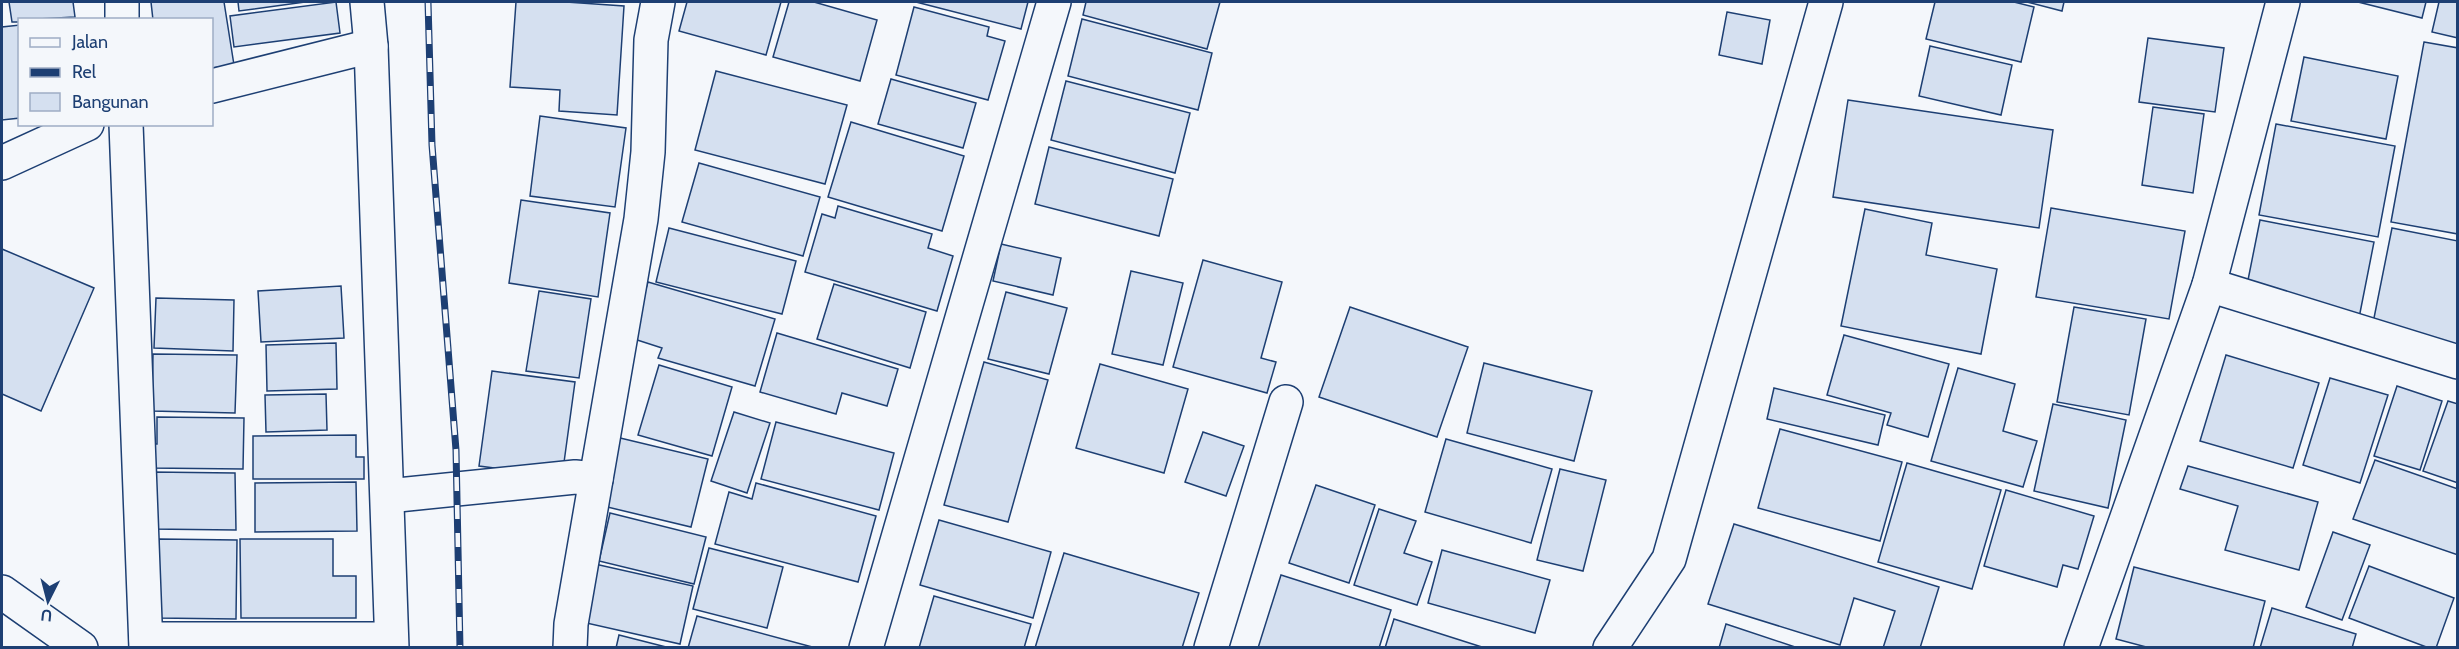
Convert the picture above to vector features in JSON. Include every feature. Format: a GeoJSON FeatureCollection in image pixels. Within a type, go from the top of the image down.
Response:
{"type":"FeatureCollection","features":[{"type":"Feature","properties":{"kind":"street"},"geometry":{"type":"LineString","coordinates":[[122,2],[122,18]]}},
{"type":"Feature","properties":{"kind":"street"},"geometry":{"type":"LineString","coordinates":[[126,126],[146,643],[391,643],[388,496],[371,46],[367,2]]}},
{"type":"Feature","properties":{"kind":"street"},"geometry":{"type":"LineString","coordinates":[[570,648],[571,624],[644,194],[651,40],[658,2]]}},
{"type":"Feature","properties":{"kind":"street"},"geometry":{"type":"LineString","coordinates":[[866,648],[1054,2]]}},
{"type":"Feature","properties":{"kind":"street"},"geometry":{"type":"LineString","coordinates":[[1610,648],[1669,559],[1826,2]]}},
{"type":"Feature","properties":{"kind":"street"},"geometry":{"type":"LineString","coordinates":[[2081,648],[2209,285],[2283,2]]}},
{"type":"Feature","properties":{"kind":"street"},"geometry":{"type":"LineString","coordinates":[[213,86],[371,46]]}},
{"type":"Feature","properties":{"kind":"street"},"geometry":{"type":"LineString","coordinates":[[2,163],[83,126]]}},
{"type":"Feature","properties":{"kind":"street"},"geometry":{"type":"LineString","coordinates":[[2209,285],[2457,362]]}},
{"type":"Feature","properties":{"kind":"street"},"geometry":{"type":"LineString","coordinates":[[1211,648],[1286,402]]}},
{"type":"Feature","properties":{"kind":"street"},"geometry":{"type":"LineString","coordinates":[[388,496],[575,477],[596,479]]}},
{"type":"Feature","properties":{"kind":"street"},"geometry":{"type":"LineString","coordinates":[[2,592],[81,648]]}},
{"type":"Feature","properties":{"kind":"building"},"geometry":{"type":"Polygon","coordinates":[[[9,2],[73,2],[75,17],[18,18],[18,22],[12,22],[9,2]]]}},
{"type":"Feature","properties":{"kind":"building"},"geometry":{"type":"Polygon","coordinates":[[[151,2],[224,2],[234,65],[213,68],[213,18],[153,18],[151,2]]]}},
{"type":"Feature","properties":{"kind":"building"},"geometry":{"type":"Polygon","coordinates":[[[238,2],[305,2],[239,11],[238,2]]]}},
{"type":"Feature","properties":{"kind":"building"},"geometry":{"type":"Polygon","coordinates":[[[336,2],[340,33],[234,47],[230,16],[336,2]]]}},
{"type":"Feature","properties":{"kind":"building"},"geometry":{"type":"Polygon","coordinates":[[[516,2],[566,2],[624,6],[617,115],[559,111],[560,90],[510,87],[516,2]]]}},
{"type":"Feature","properties":{"kind":"building"},"geometry":{"type":"Polygon","coordinates":[[[687,2],[781,2],[766,55],[679,31],[687,2]]]}},
{"type":"Feature","properties":{"kind":"building"},"geometry":{"type":"Polygon","coordinates":[[[789,2],[814,2],[877,20],[860,81],[773,57],[789,2]]]}},
{"type":"Feature","properties":{"kind":"building"},"geometry":{"type":"Polygon","coordinates":[[[916,2],[1028,2],[1021,29],[916,2]]]}},
{"type":"Feature","properties":{"kind":"building"},"geometry":{"type":"Polygon","coordinates":[[[1086,2],[1220,2],[1207,49],[1083,15],[1086,2]]]}},
{"type":"Feature","properties":{"kind":"building"},"geometry":{"type":"Polygon","coordinates":[[[1935,2],[2014,2],[2034,7],[2021,62],[1926,39],[1935,2]]]}},
{"type":"Feature","properties":{"kind":"building"},"geometry":{"type":"Polygon","coordinates":[[[2027,2],[2064,2],[2062,11],[2027,2]]]}},
{"type":"Feature","properties":{"kind":"building"},"geometry":{"type":"Polygon","coordinates":[[[2358,2],[2426,2],[2422,18],[2358,2]]]}},
{"type":"Feature","properties":{"kind":"building"},"geometry":{"type":"Polygon","coordinates":[[[2439,2],[2458,2],[2458,38],[2432,32],[2439,2]]]}},
{"type":"Feature","properties":{"kind":"building"},"geometry":{"type":"Polygon","coordinates":[[[914,7],[989,27],[987,36],[1005,41],[988,100],[896,75],[914,7]]]}},
{"type":"Feature","properties":{"kind":"building"},"geometry":{"type":"Polygon","coordinates":[[[1727,12],[1770,20],[1762,64],[1719,55],[1727,12]]]}},
{"type":"Feature","properties":{"kind":"building"},"geometry":{"type":"Polygon","coordinates":[[[1082,19],[1212,53],[1198,110],[1068,76],[1082,19]]]}},
{"type":"Feature","properties":{"kind":"building"},"geometry":{"type":"Polygon","coordinates":[[[18,25],[18,118],[2,120],[2,27],[18,25]]]}},
{"type":"Feature","properties":{"kind":"building"},"geometry":{"type":"Polygon","coordinates":[[[2148,38],[2224,48],[2215,112],[2139,102],[2148,38]]]}},
{"type":"Feature","properties":{"kind":"building"},"geometry":{"type":"Polygon","coordinates":[[[2424,42],[2458,48],[2458,234],[2391,222],[2424,42]]]}},
{"type":"Feature","properties":{"kind":"building"},"geometry":{"type":"Polygon","coordinates":[[[1930,46],[2012,65],[2001,115],[1919,96],[1930,46]]]}},
{"type":"Feature","properties":{"kind":"building"},"geometry":{"type":"Polygon","coordinates":[[[2304,57],[2398,76],[2386,139],[2291,121],[2304,57]]]}},
{"type":"Feature","properties":{"kind":"building"},"geometry":{"type":"Polygon","coordinates":[[[716,71],[847,105],[825,184],[695,150],[716,71]]]}},
{"type":"Feature","properties":{"kind":"building"},"geometry":{"type":"Polygon","coordinates":[[[891,79],[976,103],[963,148],[878,124],[891,79]]]}},
{"type":"Feature","properties":{"kind":"building"},"geometry":{"type":"Polygon","coordinates":[[[1066,81],[1190,113],[1175,173],[1051,140],[1066,81]]]}},
{"type":"Feature","properties":{"kind":"building"},"geometry":{"type":"Polygon","coordinates":[[[1848,100],[2053,130],[2039,228],[1833,197],[1848,100]]]}},
{"type":"Feature","properties":{"kind":"building"},"geometry":{"type":"Polygon","coordinates":[[[2153,107],[2204,114],[2193,193],[2142,185],[2153,107]]]}},
{"type":"Feature","properties":{"kind":"building"},"geometry":{"type":"Polygon","coordinates":[[[540,116],[626,128],[615,207],[530,196],[540,116]]]}},
{"type":"Feature","properties":{"kind":"building"},"geometry":{"type":"Polygon","coordinates":[[[851,122],[964,156],[942,231],[828,197],[851,122]]]}},
{"type":"Feature","properties":{"kind":"building"},"geometry":{"type":"Polygon","coordinates":[[[2276,124],[2395,146],[2378,237],[2259,215],[2276,124]]]}},
{"type":"Feature","properties":{"kind":"building"},"geometry":{"type":"Polygon","coordinates":[[[1049,147],[1173,179],[1159,236],[1035,204],[1049,147]]]}},
{"type":"Feature","properties":{"kind":"building"},"geometry":{"type":"Polygon","coordinates":[[[699,163],[820,197],[803,256],[682,222],[699,163]]]}},
{"type":"Feature","properties":{"kind":"building"},"geometry":{"type":"Polygon","coordinates":[[[521,200],[610,213],[598,297],[509,283],[521,200]]]}},
{"type":"Feature","properties":{"kind":"building"},"geometry":{"type":"Polygon","coordinates":[[[838,206],[932,234],[928,248],[953,256],[937,311],[805,272],[822,214],[835,218],[838,206]]]}},
{"type":"Feature","properties":{"kind":"building"},"geometry":{"type":"Polygon","coordinates":[[[2051,208],[2185,231],[2169,319],[2036,297],[2051,208]]]}},
{"type":"Feature","properties":{"kind":"building"},"geometry":{"type":"Polygon","coordinates":[[[1865,209],[1932,223],[1926,255],[1997,269],[1981,354],[1841,326],[1865,209]]]}},
{"type":"Feature","properties":{"kind":"building"},"geometry":{"type":"Polygon","coordinates":[[[2260,220],[2374,242],[2359,318],[2245,295],[2260,220]]]}},
{"type":"Feature","properties":{"kind":"building"},"geometry":{"type":"Polygon","coordinates":[[[669,228],[796,261],[782,314],[656,282],[669,228]]]}},
{"type":"Feature","properties":{"kind":"building"},"geometry":{"type":"Polygon","coordinates":[[[2392,228],[2458,241],[2458,345],[2372,328],[2392,228]]]}},
{"type":"Feature","properties":{"kind":"building"},"geometry":{"type":"Polygon","coordinates":[[[1001,244],[1061,258],[1053,295],[993,281],[1001,244]]]}},
{"type":"Feature","properties":{"kind":"building"},"geometry":{"type":"Polygon","coordinates":[[[2,249],[94,288],[41,411],[2,394],[2,249]]]}},
{"type":"Feature","properties":{"kind":"building"},"geometry":{"type":"Polygon","coordinates":[[[1203,260],[1282,282],[1261,358],[1276,362],[1267,393],[1173,367],[1203,260]]]}},
{"type":"Feature","properties":{"kind":"building"},"geometry":{"type":"Polygon","coordinates":[[[1131,271],[1183,283],[1163,365],[1112,354],[1131,271]]]}},
{"type":"Feature","properties":{"kind":"building"},"geometry":{"type":"Polygon","coordinates":[[[648,282],[775,319],[755,386],[658,358],[662,348],[631,338],[648,282]]]}},
{"type":"Feature","properties":{"kind":"building"},"geometry":{"type":"Polygon","coordinates":[[[834,284],[926,312],[910,368],[817,339],[834,284]]]}},
{"type":"Feature","properties":{"kind":"building"},"geometry":{"type":"Polygon","coordinates":[[[341,286],[344,338],[261,342],[258,291],[341,286]]]}},
{"type":"Feature","properties":{"kind":"building"},"geometry":{"type":"Polygon","coordinates":[[[539,291],[591,299],[579,378],[526,371],[539,291]]]}},
{"type":"Feature","properties":{"kind":"building"},"geometry":{"type":"Polygon","coordinates":[[[1006,292],[1067,308],[1049,374],[988,359],[1006,292]]]}},
{"type":"Feature","properties":{"kind":"building"},"geometry":{"type":"Polygon","coordinates":[[[156,298],[234,300],[233,351],[154,348],[156,298]]]}},
{"type":"Feature","properties":{"kind":"building"},"geometry":{"type":"Polygon","coordinates":[[[1350,307],[1468,347],[1437,437],[1319,397],[1350,307]]]}},
{"type":"Feature","properties":{"kind":"building"},"geometry":{"type":"Polygon","coordinates":[[[2074,307],[2146,319],[2129,415],[2057,402],[2074,307]]]}},
{"type":"Feature","properties":{"kind":"building"},"geometry":{"type":"Polygon","coordinates":[[[777,333],[898,369],[887,406],[842,393],[836,414],[760,392],[777,333]]]}},
{"type":"Feature","properties":{"kind":"building"},"geometry":{"type":"Polygon","coordinates":[[[1844,335],[1949,364],[1928,437],[1887,425],[1891,413],[1827,395],[1844,335]]]}},
{"type":"Feature","properties":{"kind":"building"},"geometry":{"type":"Polygon","coordinates":[[[336,343],[337,389],[267,391],[266,345],[336,343]]]}},
{"type":"Feature","properties":{"kind":"building"},"geometry":{"type":"Polygon","coordinates":[[[153,354],[237,355],[235,413],[152,411],[153,354]]]}},
{"type":"Feature","properties":{"kind":"building"},"geometry":{"type":"Polygon","coordinates":[[[2226,355],[2319,383],[2293,468],[2200,441],[2226,355]]]}},
{"type":"Feature","properties":{"kind":"building"},"geometry":{"type":"Polygon","coordinates":[[[984,362],[1048,380],[1008,522],[944,505],[984,362]]]}},
{"type":"Feature","properties":{"kind":"building"},"geometry":{"type":"Polygon","coordinates":[[[1484,363],[1592,391],[1574,461],[1467,433],[1484,363]]]}},
{"type":"Feature","properties":{"kind":"building"},"geometry":{"type":"Polygon","coordinates":[[[1100,364],[1188,389],[1164,473],[1076,448],[1100,364]]]}},
{"type":"Feature","properties":{"kind":"building"},"geometry":{"type":"Polygon","coordinates":[[[659,365],[732,387],[712,456],[638,435],[659,365]]]}},
{"type":"Feature","properties":{"kind":"building"},"geometry":{"type":"Polygon","coordinates":[[[1958,368],[2015,384],[2003,431],[2037,441],[2023,487],[1931,461],[1958,368]]]}},
{"type":"Feature","properties":{"kind":"building"},"geometry":{"type":"Polygon","coordinates":[[[492,371],[575,382],[562,477],[479,466],[492,371]]]}},
{"type":"Feature","properties":{"kind":"building"},"geometry":{"type":"Polygon","coordinates":[[[2330,378],[2388,395],[2360,483],[2303,465],[2330,378]]]}},
{"type":"Feature","properties":{"kind":"building"},"geometry":{"type":"Polygon","coordinates":[[[2397,386],[2442,401],[2420,470],[2374,456],[2397,386]]]}},
{"type":"Feature","properties":{"kind":"building"},"geometry":{"type":"Polygon","coordinates":[[[1774,388],[1885,415],[1878,445],[1767,419],[1774,388]]]}},
{"type":"Feature","properties":{"kind":"building"},"geometry":{"type":"Polygon","coordinates":[[[326,394],[327,430],[266,432],[265,395],[326,394]]]}},
{"type":"Feature","properties":{"kind":"building"},"geometry":{"type":"Polygon","coordinates":[[[2448,401],[2458,404],[2458,483],[2423,471],[2448,401]]]}},
{"type":"Feature","properties":{"kind":"building"},"geometry":{"type":"Polygon","coordinates":[[[2053,404],[2126,420],[2108,508],[2034,491],[2053,404]]]}},
{"type":"Feature","properties":{"kind":"building"},"geometry":{"type":"Polygon","coordinates":[[[734,412],[770,423],[747,493],[711,481],[734,412]]]}},
{"type":"Feature","properties":{"kind":"building"},"geometry":{"type":"Polygon","coordinates":[[[157,417],[244,418],[243,469],[149,468],[150,444],[157,444],[157,417]]]}},
{"type":"Feature","properties":{"kind":"building"},"geometry":{"type":"Polygon","coordinates":[[[776,422],[894,453],[879,510],[761,479],[776,422]]]}},
{"type":"Feature","properties":{"kind":"building"},"geometry":{"type":"Polygon","coordinates":[[[1780,429],[1902,462],[1880,541],[1758,508],[1780,429]]]}},
{"type":"Feature","properties":{"kind":"building"},"geometry":{"type":"Polygon","coordinates":[[[1203,432],[1244,446],[1226,496],[1185,482],[1203,432]]]}},
{"type":"Feature","properties":{"kind":"building"},"geometry":{"type":"Polygon","coordinates":[[[356,435],[356,457],[364,457],[364,479],[253,479],[253,436],[356,435]]]}},
{"type":"Feature","properties":{"kind":"building"},"geometry":{"type":"Polygon","coordinates":[[[616,437],[708,459],[691,527],[599,505],[616,437]]]}},
{"type":"Feature","properties":{"kind":"building"},"geometry":{"type":"Polygon","coordinates":[[[1446,439],[1552,469],[1531,543],[1425,512],[1446,439]]]}},
{"type":"Feature","properties":{"kind":"building"},"geometry":{"type":"Polygon","coordinates":[[[2375,460],[2458,489],[2458,555],[2353,519],[2375,460]]]}},
{"type":"Feature","properties":{"kind":"building"},"geometry":{"type":"Polygon","coordinates":[[[1907,463],[2001,490],[1972,589],[1878,562],[1907,463]]]}},
{"type":"Feature","properties":{"kind":"building"},"geometry":{"type":"Polygon","coordinates":[[[2188,466],[2318,502],[2299,570],[2225,550],[2238,506],[2180,489],[2188,466]]]}},
{"type":"Feature","properties":{"kind":"building"},"geometry":{"type":"Polygon","coordinates":[[[1560,469],[1606,480],[1583,571],[1537,560],[1560,469]]]}},
{"type":"Feature","properties":{"kind":"building"},"geometry":{"type":"Polygon","coordinates":[[[151,472],[235,473],[236,530],[150,529],[151,472]]]}},
{"type":"Feature","properties":{"kind":"building"},"geometry":{"type":"Polygon","coordinates":[[[356,482],[357,531],[255,532],[255,483],[356,482]]]}},
{"type":"Feature","properties":{"kind":"building"},"geometry":{"type":"Polygon","coordinates":[[[756,483],[876,516],[858,582],[715,544],[729,492],[752,499],[756,483]]]}},
{"type":"Feature","properties":{"kind":"building"},"geometry":{"type":"Polygon","coordinates":[[[1316,485],[1375,505],[1349,583],[1289,563],[1316,485]]]}},
{"type":"Feature","properties":{"kind":"building"},"geometry":{"type":"Polygon","coordinates":[[[2006,490],[2094,516],[2078,569],[2063,565],[2057,587],[1984,566],[2006,490]]]}},
{"type":"Feature","properties":{"kind":"building"},"geometry":{"type":"Polygon","coordinates":[[[1379,509],[1416,521],[1404,553],[1432,562],[1417,605],[1354,585],[1379,509]]]}},
{"type":"Feature","properties":{"kind":"building"},"geometry":{"type":"Polygon","coordinates":[[[610,513],[706,537],[694,584],[599,561],[610,513]]]}},
{"type":"Feature","properties":{"kind":"building"},"geometry":{"type":"Polygon","coordinates":[[[939,520],[1051,552],[1033,618],[920,585],[939,520]]]}},
{"type":"Feature","properties":{"kind":"building"},"geometry":{"type":"Polygon","coordinates":[[[1734,524],[1939,587],[1920,648],[1883,648],[1895,611],[1854,598],[1840,645],[1708,604],[1734,524]]]}},
{"type":"Feature","properties":{"kind":"building"},"geometry":{"type":"Polygon","coordinates":[[[2333,532],[2370,545],[2342,620],[2306,607],[2333,532]]]}},
{"type":"Feature","properties":{"kind":"building"},"geometry":{"type":"Polygon","coordinates":[[[159,539],[237,540],[236,619],[157,618],[159,539]]]}},
{"type":"Feature","properties":{"kind":"building"},"geometry":{"type":"Polygon","coordinates":[[[240,539],[333,539],[333,576],[356,576],[356,618],[241,618],[240,539]]]}},
{"type":"Feature","properties":{"kind":"building"},"geometry":{"type":"Polygon","coordinates":[[[709,548],[783,567],[767,628],[693,609],[709,548]]]}},
{"type":"Feature","properties":{"kind":"building"},"geometry":{"type":"Polygon","coordinates":[[[1442,550],[1550,580],[1535,633],[1428,603],[1442,550]]]}},
{"type":"Feature","properties":{"kind":"building"},"geometry":{"type":"Polygon","coordinates":[[[1064,553],[1199,593],[1182,648],[1035,648],[1064,553]]]}},
{"type":"Feature","properties":{"kind":"building"},"geometry":{"type":"Polygon","coordinates":[[[586,562],[693,586],[680,644],[573,620],[586,562]]]}},
{"type":"Feature","properties":{"kind":"building"},"geometry":{"type":"Polygon","coordinates":[[[2369,566],[2454,598],[2436,648],[2429,648],[2349,618],[2369,566]]]}},
{"type":"Feature","properties":{"kind":"building"},"geometry":{"type":"Polygon","coordinates":[[[2134,567],[2265,601],[2253,648],[2150,648],[2116,639],[2134,567]]]}},
{"type":"Feature","properties":{"kind":"building"},"geometry":{"type":"Polygon","coordinates":[[[1281,575],[1391,610],[1379,648],[1258,648],[1281,575]]]}},
{"type":"Feature","properties":{"kind":"building"},"geometry":{"type":"Polygon","coordinates":[[[934,596],[1031,624],[1024,648],[919,648],[934,596]]]}},
{"type":"Feature","properties":{"kind":"building"},"geometry":{"type":"Polygon","coordinates":[[[2272,608],[2356,634],[2352,648],[2260,648],[2272,608]]]}},
{"type":"Feature","properties":{"kind":"building"},"geometry":{"type":"Polygon","coordinates":[[[697,616],[816,648],[688,648],[697,616]]]}},
{"type":"Feature","properties":{"kind":"building"},"geometry":{"type":"Polygon","coordinates":[[[1394,619],[1485,648],[1385,648],[1394,619]]]}},
{"type":"Feature","properties":{"kind":"building"},"geometry":{"type":"Polygon","coordinates":[[[1726,624],[1798,648],[1719,648],[1726,624]]]}},
{"type":"Feature","properties":{"kind":"building"},"geometry":{"type":"Polygon","coordinates":[[[619,635],[670,648],[616,648],[619,635]]]}},
{"type":"Feature","properties":{"kind":"railway"},"geometry":{"type":"LineString","coordinates":[[428,2],[432,145],[456,450],[460,648]]}}]}
